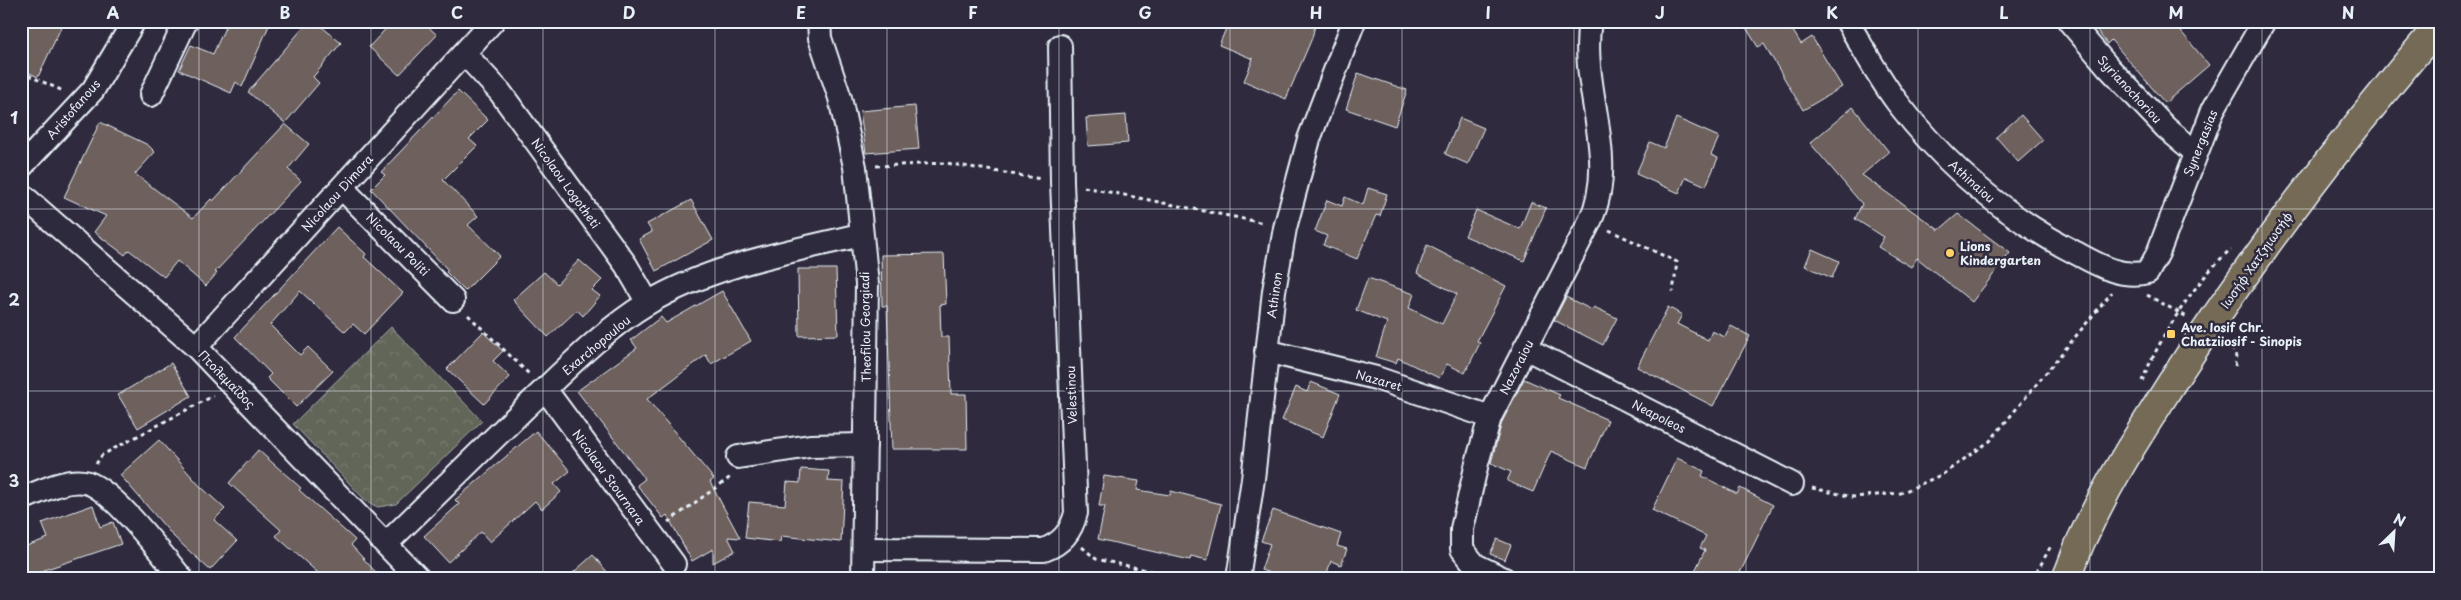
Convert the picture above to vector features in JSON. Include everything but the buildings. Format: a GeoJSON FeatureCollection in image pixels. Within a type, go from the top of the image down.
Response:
{"type":"FeatureCollection","features":[{"type":"Feature","properties":{"kind":"main road","name":"Ιωσήφ Χατζηιωσήφ"},"geometry":{"type":"LineString","coordinates":[[2066,579],[2081,539],[2145,424],[2208,328],[2286,216],[2440,24]]}},
{"type":"Feature","properties":{"kind":"main road","name":"Ιωσήφ Χατζηιωσήφ"},"geometry":{"type":"LineString","coordinates":[[2052,579],[2059,564],[2081,539]]}},
{"type":"Feature","properties":{"kind":"street","name":"Aristofanous"},"geometry":{"type":"LineString","coordinates":[[21,167],[93,90],[134,21]]}},
{"type":"Feature","properties":{"kind":"street"},"geometry":{"type":"LineString","coordinates":[[151,95],[186,21]]}},
{"type":"Feature","properties":{"kind":"street","name":"Nicolaou Dimara"},"geometry":{"type":"LineString","coordinates":[[196,347],[342,188],[471,61],[493,21]]}},
{"type":"Feature","properties":{"kind":"street","name":"Theofilou Georgiadi"},"geometry":{"type":"LineString","coordinates":[[819,21],[820,38],[840,98],[855,168],[860,235],[867,284],[863,579]]}},
{"type":"Feature","properties":{"kind":"street","name":"Athinon"},"geometry":{"type":"LineString","coordinates":[[1238,579],[1253,479],[1274,291],[1285,228],[1309,138],[1354,21]]}},
{"type":"Feature","properties":{"kind":"street","name":"Nazoraiou"},"geometry":{"type":"LineString","coordinates":[[1504,579],[1475,565],[1462,549],[1461,540],[1477,463],[1490,416],[1526,348],[1598,202],[1602,177],[1600,142],[1587,57],[1590,21]]}},
{"type":"Feature","properties":{"kind":"street","name":"Athinaiou"},"geometry":{"type":"LineString","coordinates":[[1847,21],[1896,101],[1934,145],[1979,189],[2026,225],[2054,242],[2091,261],[2139,273]]}},
{"type":"Feature","properties":{"kind":"street","name":"Syrianochoriou"},"geometry":{"type":"LineString","coordinates":[[2069,21],[2146,106],[2182,143],[2195,152]]}},
{"type":"Feature","properties":{"kind":"street","name":"Synergasias"},"geometry":{"type":"LineString","coordinates":[[2139,273],[2158,253],[2195,152],[2213,110],[2264,21]]}},
{"type":"Feature","properties":{"kind":"street","name":"Velestinou"},"geometry":{"type":"LineString","coordinates":[[1060,46],[1062,182],[1076,513],[1067,534]]}},
{"type":"Feature","properties":{"kind":"street","name":"Nicolaou Logotheti"},"geometry":{"type":"LineString","coordinates":[[471,61],[500,92],[626,265],[648,303]]}},
{"type":"Feature","properties":{"kind":"street","name":"Nicolaou Politi"},"geometry":{"type":"LineString","coordinates":[[342,188],[453,300]]}},
{"type":"Feature","properties":{"kind":"street","name":"Πτολεμαΐδος"},"geometry":{"type":"LineString","coordinates":[[21,194],[196,347],[419,579]]}},
{"type":"Feature","properties":{"kind":"street","name":"Exarchopoulou"},"geometry":{"type":"LineString","coordinates":[[386,544],[545,389],[596,343],[648,303],[699,279],[746,263],[860,235]]}},
{"type":"Feature","properties":{"kind":"street","name":"Neapoleos"},"geometry":{"type":"LineString","coordinates":[[1526,348],[1792,484]]}},
{"type":"Feature","properties":{"kind":"street","name":"Nazaret"},"geometry":{"type":"LineString","coordinates":[[1266,352],[1376,378],[1490,416]]}},
{"type":"Feature","properties":{"kind":"street","name":"Nicolaou Stournara"},"geometry":{"type":"LineString","coordinates":[[545,389],[674,564]]}},
{"type":"Feature","properties":{"kind":"street"},"geometry":{"type":"LineString","coordinates":[[738,457],[810,446],[865,445]]}},
{"type":"Feature","properties":{"kind":"street"},"geometry":{"type":"LineString","coordinates":[[21,500],[60,485],[85,482],[106,493],[120,505],[182,579]]}},
{"type":"Feature","properties":{"kind":"street"},"geometry":{"type":"LineString","coordinates":[[864,550],[1044,550],[1058,545],[1067,534]]}},
{"type":"Feature","properties":{"kind":"path"},"geometry":{"type":"LineString","coordinates":[[21,72],[85,100]]}},
{"type":"Feature","properties":{"kind":"path"},"geometry":{"type":"LineString","coordinates":[[1590,221],[1677,262],[1673,292]]}},
{"type":"Feature","properties":{"kind":"path"},"geometry":{"type":"LineString","coordinates":[[2139,273],[2144,294],[2208,328]]}},
{"type":"Feature","properties":{"kind":"path"},"geometry":{"type":"LineString","coordinates":[[1792,484],[1853,497],[1901,493],[1943,474],[1990,440],[2139,273]]}},
{"type":"Feature","properties":{"kind":"path"},"geometry":{"type":"LineString","coordinates":[[453,300],[545,389]]}},
{"type":"Feature","properties":{"kind":"path"},"geometry":{"type":"LineString","coordinates":[[85,482],[102,455],[233,386]]}},
{"type":"Feature","properties":{"kind":"path"},"geometry":{"type":"LineString","coordinates":[[652,534],[733,476],[738,457]]}},
{"type":"Feature","properties":{"kind":"path"},"geometry":{"type":"LineString","coordinates":[[1067,534],[1096,559],[1188,579]]}},
{"type":"Feature","properties":{"kind":"green space"},"geometry":{"type":"Polygon","coordinates":[[[391,327],[482,421],[396,504],[378,507],[367,502],[293,424],[391,327]]]}},
{"type":"Feature","properties":{"kind":"place","name":"Lions Kindergarten"},"geometry":{"type":"Point","coordinates":[1950,253]}},
{"type":"Feature","properties":{"kind":"place","name":"Ave. Iosif Chr. Chatziiosif - Sinopis"},"geometry":{"type":"Point","coordinates":[2171,334]}}]}
